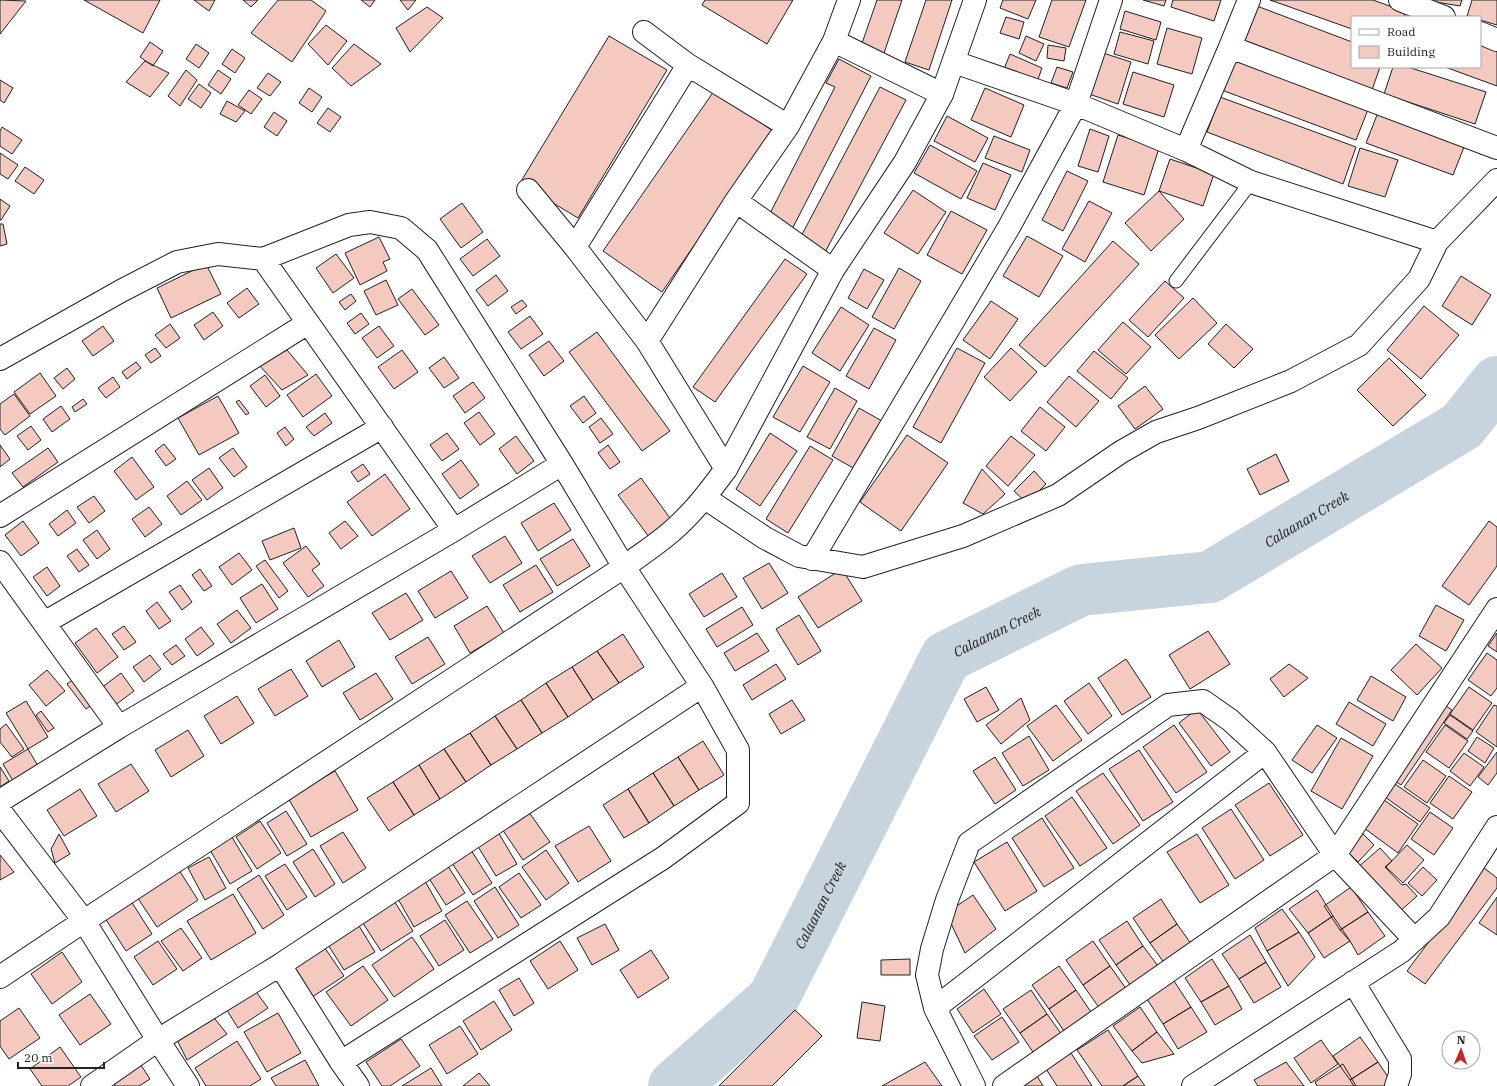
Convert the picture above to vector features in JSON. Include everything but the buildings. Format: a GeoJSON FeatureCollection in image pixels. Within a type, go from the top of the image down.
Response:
{"type":"FeatureCollection","features":[{"type":"Feature","properties":{"kind":"street"},"geometry":{"type":"LineString","coordinates":[[647,341],[736,201],[788,126],[834,41],[849,0]]}},
{"type":"Feature","properties":{"kind":"street"},"geometry":{"type":"LineString","coordinates":[[0,977],[624,567],[671,532],[705,498],[726,469],[833,270],[905,162],[942,94],[975,0]]}},
{"type":"Feature","properties":{"kind":"street"},"geometry":{"type":"LineString","coordinates":[[812,559],[1009,227],[1076,104],[1111,0]]}},
{"type":"Feature","properties":{"kind":"street"},"geometry":{"type":"LineString","coordinates":[[1186,150],[1249,0]]}},
{"type":"Feature","properties":{"kind":"street"},"geometry":{"type":"LineString","coordinates":[[1400,0],[1441,16]]}},
{"type":"Feature","properties":{"kind":"street"},"geometry":{"type":"LineString","coordinates":[[644,32],[688,65],[788,126]]}},
{"type":"Feature","properties":{"kind":"street"},"geometry":{"type":"LineString","coordinates":[[1481,33],[1497,40]]}},
{"type":"Feature","properties":{"kind":"street"},"geometry":{"type":"LineString","coordinates":[[834,41],[942,94]]}},
{"type":"Feature","properties":{"kind":"street"},"geometry":{"type":"LineString","coordinates":[[1230,47],[1497,148]]}},
{"type":"Feature","properties":{"kind":"street"},"geometry":{"type":"LineString","coordinates":[[954,62],[1076,104],[1186,150],[1251,182],[1437,242]]}},
{"type":"Feature","properties":{"kind":"street"},"geometry":{"type":"LineString","coordinates":[[576,247],[688,65]]}},
{"type":"Feature","properties":{"kind":"street"},"geometry":{"type":"LineString","coordinates":[[705,498],[765,538],[799,556],[863,567],[963,536],[1058,495],[1121,452],[1156,432],[1292,381],[1359,346],[1419,279],[1437,242],[1497,180]]}},
{"type":"Feature","properties":{"kind":"street"},"geometry":{"type":"LineString","coordinates":[[528,190],[576,247],[647,341],[726,469]]}},
{"type":"Feature","properties":{"kind":"street"},"geometry":{"type":"LineString","coordinates":[[736,201],[833,270]]}},
{"type":"Feature","properties":{"kind":"street"},"geometry":{"type":"LineString","coordinates":[[0,359],[121,291],[178,262],[218,254],[263,259],[348,225],[370,222],[401,228],[426,250],[562,464],[624,567],[702,686],[738,750],[738,803],[663,858],[341,1062]]}},
{"type":"Feature","properties":{"kind":"street"},"geometry":{"type":"LineString","coordinates":[[263,259],[454,530]]}},
{"type":"Feature","properties":{"kind":"street"},"geometry":{"type":"LineString","coordinates":[[0,516],[308,323]]}},
{"type":"Feature","properties":{"kind":"street"},"geometry":{"type":"LineString","coordinates":[[44,623],[382,427]]}},
{"type":"Feature","properties":{"kind":"street"},"geometry":{"type":"LineString","coordinates":[[0,801],[119,727],[454,530],[562,464]]}},
{"type":"Feature","properties":{"kind":"street"},"geometry":{"type":"LineString","coordinates":[[0,562],[119,727]]}},
{"type":"Feature","properties":{"kind":"street"},"geometry":{"type":"LineString","coordinates":[[1004,1086],[1335,855],[1497,609]]}},
{"type":"Feature","properties":{"kind":"street"},"geometry":{"type":"LineString","coordinates":[[92,1086],[158,1040],[280,965],[702,686]]}},
{"type":"Feature","properties":{"kind":"street"},"geometry":{"type":"LineString","coordinates":[[974,1086],[935,1008],[926,976],[932,949],[947,900],[969,843],[1168,705],[1203,701],[1230,720],[1265,752],[1335,855],[1414,938]]}},
{"type":"Feature","properties":{"kind":"street"},"geometry":{"type":"LineString","coordinates":[[935,1008],[1265,752]]}},
{"type":"Feature","properties":{"kind":"street"},"geometry":{"type":"LineString","coordinates":[[0,810],[84,921],[188,1086]]}},
{"type":"Feature","properties":{"kind":"street"},"geometry":{"type":"LineString","coordinates":[[1193,1086],[1402,950],[1439,917],[1497,827]]}},
{"type":"Feature","properties":{"kind":"street"},"geometry":{"type":"LineString","coordinates":[[280,965],[341,1062],[358,1086]]}},
{"type":"Feature","properties":{"kind":"street"},"geometry":{"type":"LineString","coordinates":[[1353,982],[1400,1059],[1400,1074],[1396,1086]]}},
{"type":"Feature","properties":{"kind":"lane"},"geometry":{"type":"LineString","coordinates":[[1176,281],[1251,182]]}},
{"type":"Feature","properties":{"kind":"waterway","name":"Calaanan Creek"},"geometry":{"type":"LineString","coordinates":[[674,1086],[773,999],[946,657],[1081,590],[1210,577],[1462,426],[1497,382]]}}]}
